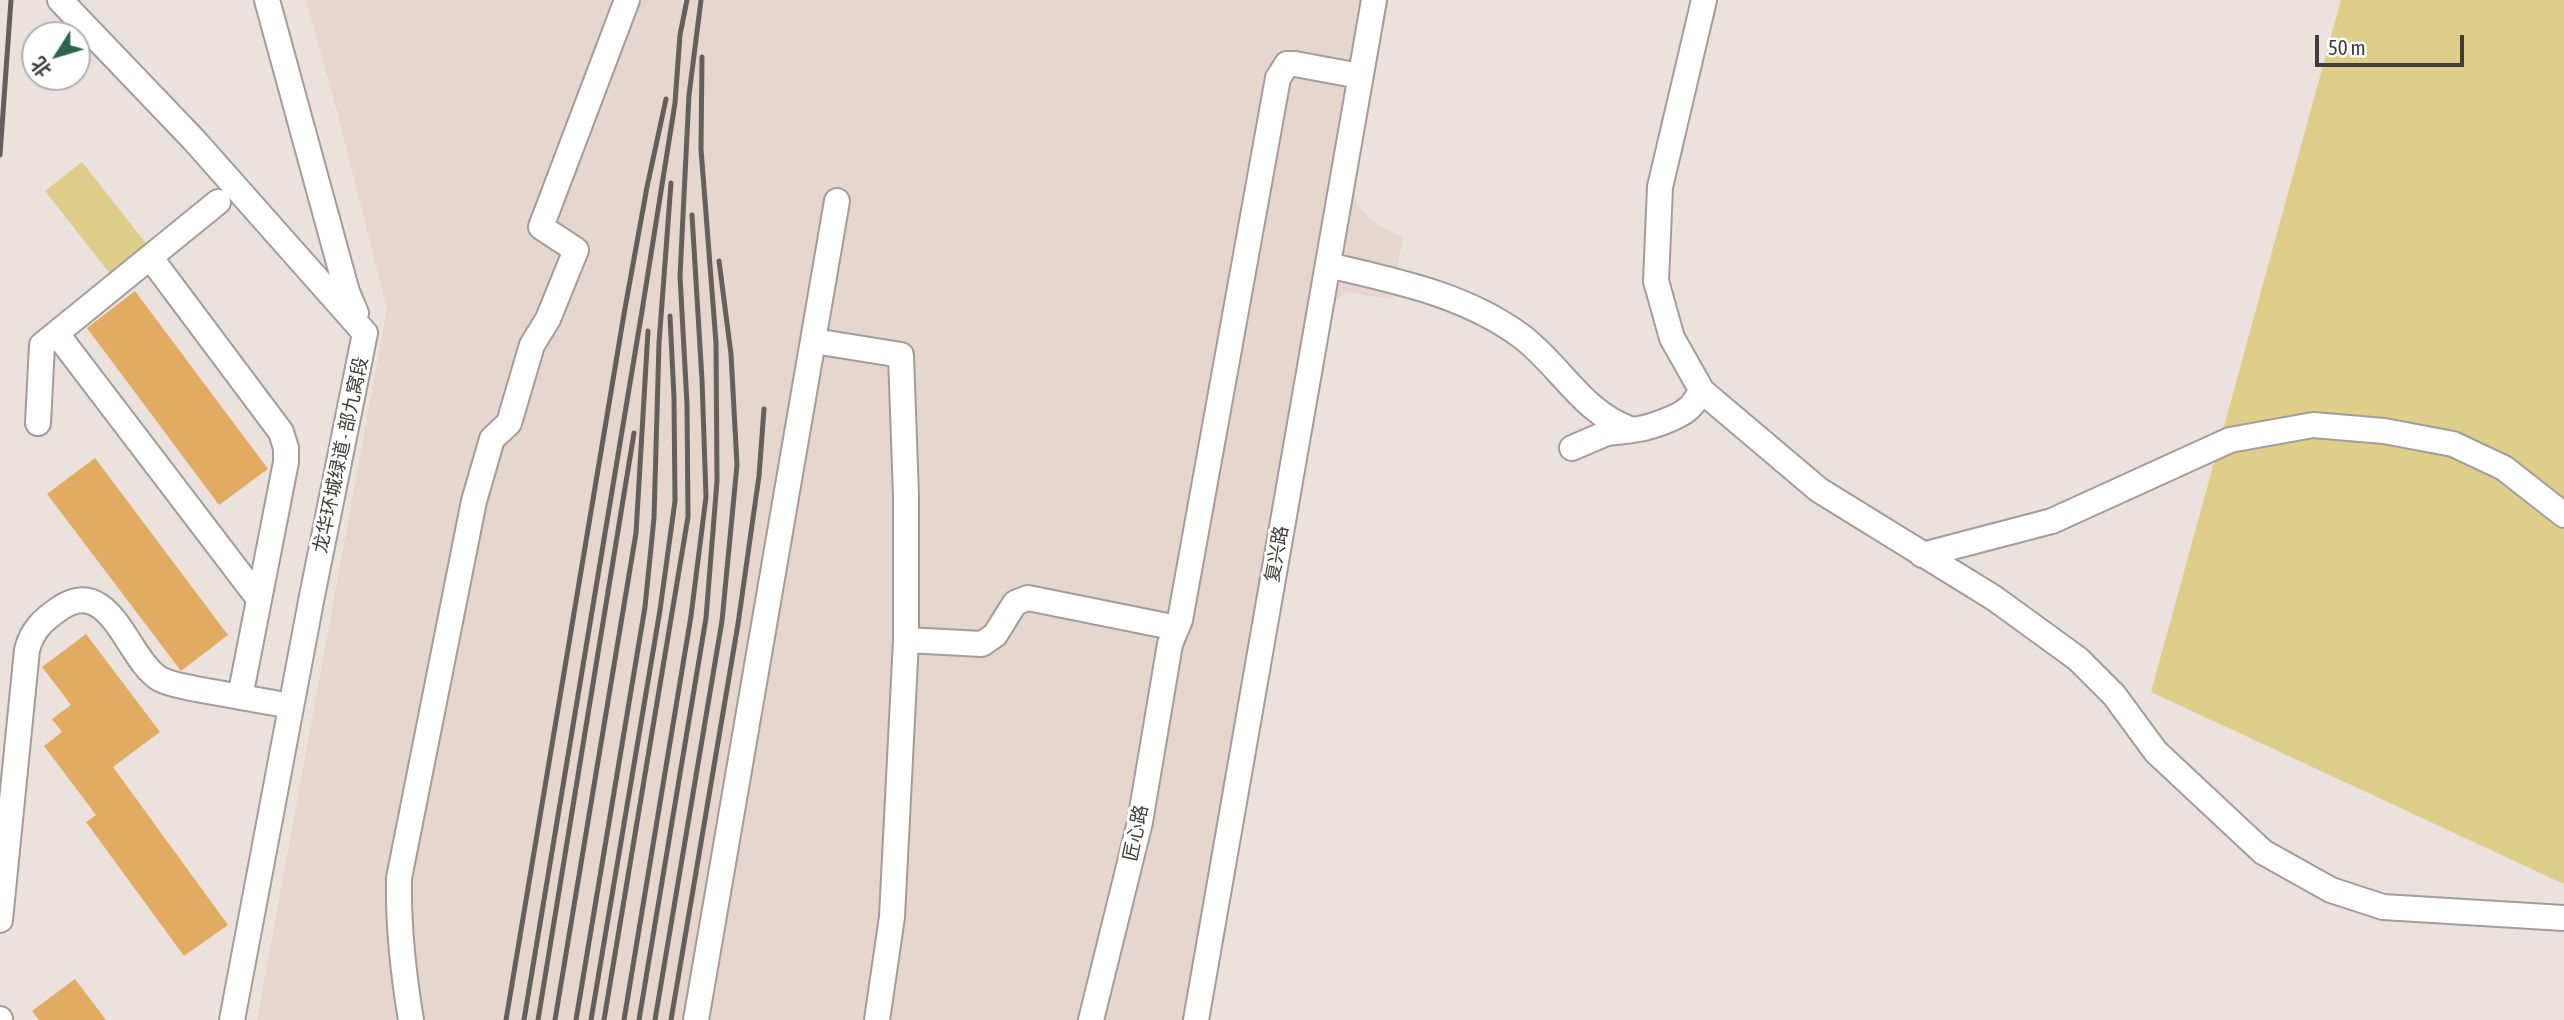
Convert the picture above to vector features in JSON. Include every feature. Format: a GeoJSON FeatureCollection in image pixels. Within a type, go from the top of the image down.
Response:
{"type":"FeatureCollection","features":[{"type":"Feature","properties":{"kind":"street","name":"龙华环城绿道 - 部九窝段"},"geometry":{"type":"LineString","coordinates":[[60,0],[194,140],[365,333],[232,1020]]}},
{"type":"Feature","properties":{"kind":"street"},"geometry":{"type":"LineString","coordinates":[[267,0],[347,292],[365,333]]}},
{"type":"Feature","properties":{"kind":"street"},"geometry":{"type":"LineString","coordinates":[[411,1020],[399,930],[400,878],[474,501],[492,439],[509,423],[532,345],[554,307],[576,250],[541,227],[627,0]]}},
{"type":"Feature","properties":{"kind":"street","name":"复兴路"},"geometry":{"type":"LineString","coordinates":[[1196,1020],[1374,0]]}},
{"type":"Feature","properties":{"kind":"street"},"geometry":{"type":"LineString","coordinates":[[1704,0],[1660,187],[1656,281],[1672,338],[1702,391],[1819,490],[1994,598],[2078,659],[2114,695],[2156,752],[2263,852],[2274,859],[2330,890],[2383,908],[2564,918]]}},
{"type":"Feature","properties":{"kind":"street","name":"匠心路"},"geometry":{"type":"LineString","coordinates":[[1091,1020],[1139,822],[1279,78],[1287,64],[1295,64],[1359,82]]}},
{"type":"Feature","properties":{"kind":"street"},"geometry":{"type":"LineString","coordinates":[[696,1020],[837,201]]}},
{"type":"Feature","properties":{"kind":"street"},"geometry":{"type":"LineString","coordinates":[[38,423],[42,345],[218,202]]}},
{"type":"Feature","properties":{"kind":"street"},"geometry":{"type":"LineString","coordinates":[[150,257],[281,432],[286,447],[286,462],[240,697]]}},
{"type":"Feature","properties":{"kind":"street"},"geometry":{"type":"LineString","coordinates":[[1328,265],[1453,298],[1487,313],[1523,338],[1604,416],[1633,430]]}},
{"type":"Feature","properties":{"kind":"street"},"geometry":{"type":"LineString","coordinates":[[57,334],[259,599]]}},
{"type":"Feature","properties":{"kind":"street"},"geometry":{"type":"LineString","coordinates":[[814,341],[901,355],[906,496],[906,640],[891,917],[877,1020]]}},
{"type":"Feature","properties":{"kind":"street"},"geometry":{"type":"LineString","coordinates":[[1572,448],[1607,433],[1663,422],[1688,410],[1702,391]]}},
{"type":"Feature","properties":{"kind":"street"},"geometry":{"type":"LineString","coordinates":[[1922,555],[2052,521],[2230,440],[2313,425],[2384,431],[2453,444],[2504,468],[2564,515]]}},
{"type":"Feature","properties":{"kind":"street"},"geometry":{"type":"LineString","coordinates":[[906,640],[982,644],[995,635],[1015,603],[1028,598],[1174,636]]}},
{"type":"Feature","properties":{"kind":"street"},"geometry":{"type":"LineString","coordinates":[[0,920],[27,650],[30,637],[37,626],[61,608],[73,601],[87,601],[101,606],[112,617],[144,664],[162,680],[291,706]]}},
{"type":"Feature","properties":{"kind":"shaded area"},"geometry":{"type":"Polygon","coordinates":[[[306,0],[1389,0],[1353,185],[1357,205],[1373,222],[1403,237],[1392,299],[1345,292],[1333,304],[1208,1020],[257,1020],[387,309],[306,0]]]}},
{"type":"Feature","properties":{"kind":"shaded area"},"geometry":{"type":"Polygon","coordinates":[[[2341,0],[2564,0],[2564,884],[2151,692],[2341,0]]]}},
{"type":"Feature","properties":{"kind":"shaded area"},"geometry":{"type":"Polygon","coordinates":[[[82,162],[148,246],[111,275],[45,191],[82,162]]]}},
{"type":"Feature","properties":{"kind":"building"},"geometry":{"type":"Polygon","coordinates":[[[135,291],[268,469],[219,505],[87,328],[135,291]]]}},
{"type":"Feature","properties":{"kind":"building"},"geometry":{"type":"Polygon","coordinates":[[[95,458],[228,635],[181,671],[47,494],[95,458]]]}},
{"type":"Feature","properties":{"kind":"building"},"geometry":{"type":"Polygon","coordinates":[[[86,634],[160,732],[113,767],[228,925],[184,956],[86,822],[96,815],[44,746],[62,732],[52,719],[71,705],[42,667],[86,634]]]}},
{"type":"Feature","properties":{"kind":"building"},"geometry":{"type":"Polygon","coordinates":[[[75,979],[106,1020],[39,1020],[32,1011],[75,979]]]}},
{"type":"Feature","properties":{"kind":"railway"},"geometry":{"type":"LineString","coordinates":[[0,155],[11,0]]}},
{"type":"Feature","properties":{"kind":"railway"},"geometry":{"type":"LineString","coordinates":[[524,1020],[642,311],[675,103],[680,35],[687,0]]}},
{"type":"Feature","properties":{"kind":"railway"},"geometry":{"type":"LineString","coordinates":[[604,1020],[688,517],[687,404],[680,276],[689,95],[701,0]]}},
{"type":"Feature","properties":{"kind":"railway"},"geometry":{"type":"LineString","coordinates":[[639,1020],[706,618],[717,481],[716,343],[701,149],[702,57]]}},
{"type":"Feature","properties":{"kind":"railway"},"geometry":{"type":"LineString","coordinates":[[506,1020],[624,314],[666,99]]}},
{"type":"Feature","properties":{"kind":"railway"},"geometry":{"type":"LineString","coordinates":[[576,1020],[645,607],[654,518],[659,343],[671,183]]}},
{"type":"Feature","properties":{"kind":"railway"},"geometry":{"type":"LineString","coordinates":[[624,1020],[691,616],[706,497],[692,215]]}},
{"type":"Feature","properties":{"kind":"railway"},"geometry":{"type":"LineString","coordinates":[[655,1020],[722,621],[737,465],[731,354],[719,261]]}},
{"type":"Feature","properties":{"kind":"railway"},"geometry":{"type":"LineString","coordinates":[[591,1020],[660,610],[675,501],[670,316]]}},
{"type":"Feature","properties":{"kind":"railway"},"geometry":{"type":"LineString","coordinates":[[555,1020],[636,533],[648,331]]}},
{"type":"Feature","properties":{"kind":"railway"},"geometry":{"type":"LineString","coordinates":[[671,1020],[738,624],[759,476],[764,409]]}},
{"type":"Feature","properties":{"kind":"railway"},"geometry":{"type":"LineString","coordinates":[[538,1020],[634,433]]}}]}
